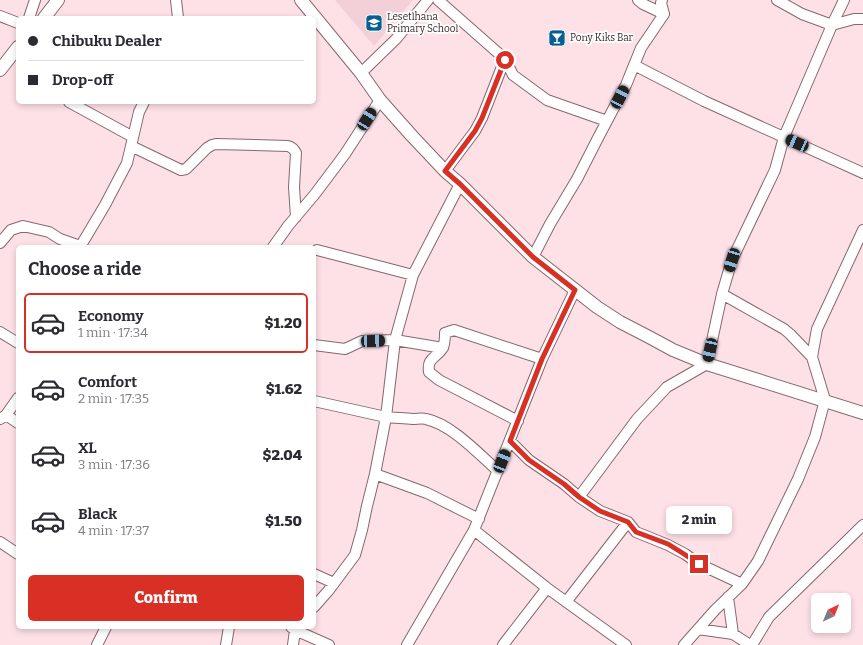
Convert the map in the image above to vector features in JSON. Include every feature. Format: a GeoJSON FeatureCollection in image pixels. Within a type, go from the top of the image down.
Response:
{"type":"FeatureCollection","features":[{"type":"Feature","properties":{"kind":"street"},"geometry":{"type":"LineString","coordinates":[[30,16],[35,0]]}},
{"type":"Feature","properties":{"kind":"street"},"geometry":{"type":"LineString","coordinates":[[46,16],[58,0]]}},
{"type":"Feature","properties":{"kind":"street"},"geometry":{"type":"LineString","coordinates":[[176,0],[178,16]]}},
{"type":"Feature","properties":{"kind":"street"},"geometry":{"type":"LineString","coordinates":[[301,0],[314,16]]}},
{"type":"Feature","properties":{"kind":"street"},"geometry":{"type":"LineString","coordinates":[[361,73],[396,38],[428,0]]}},
{"type":"Feature","properties":{"kind":"street"},"geometry":{"type":"LineString","coordinates":[[438,0],[505,60],[513,75],[547,100],[607,121]]}},
{"type":"Feature","properties":{"kind":"street"},"geometry":{"type":"LineString","coordinates":[[638,0],[664,14]]}},
{"type":"Feature","properties":{"kind":"street"},"geometry":{"type":"LineString","coordinates":[[533,257],[550,224],[577,179],[626,85],[641,48],[664,14],[661,3],[662,0]]}},
{"type":"Feature","properties":{"kind":"street"},"geometry":{"type":"LineString","coordinates":[[777,0],[802,14],[832,25],[854,19],[863,19]]}},
{"type":"Feature","properties":{"kind":"street"},"geometry":{"type":"LineString","coordinates":[[579,497],[637,419],[667,387],[707,364],[722,294],[732,260],[775,170],[784,137],[844,0]]}},
{"type":"Feature","properties":{"kind":"street"},"geometry":{"type":"LineString","coordinates":[[0,16],[16,22]]}},
{"type":"Feature","properties":{"kind":"street"},"geometry":{"type":"LineString","coordinates":[[316,18],[361,73],[380,100],[445,171],[533,257],[597,307],[620,322],[673,350],[707,364],[863,413]]}},
{"type":"Feature","properties":{"kind":"street"},"geometry":{"type":"LineString","coordinates":[[0,70],[16,52]]}},
{"type":"Feature","properties":{"kind":"street"},"geometry":{"type":"LineString","coordinates":[[445,171],[475,131],[482,118],[505,60]]}},
{"type":"Feature","properties":{"kind":"street"},"geometry":{"type":"LineString","coordinates":[[634,65],[704,101],[863,173]]}},
{"type":"Feature","properties":{"kind":"street"},"geometry":{"type":"LineString","coordinates":[[274,245],[345,154],[380,100]]}},
{"type":"Feature","properties":{"kind":"street"},"geometry":{"type":"LineString","coordinates":[[72,104],[132,142],[181,170],[186,169],[207,148],[216,144],[292,147],[296,153],[294,187],[296,217]]}},
{"type":"Feature","properties":{"kind":"street"},"geometry":{"type":"LineString","coordinates":[[82,245],[106,205],[127,163],[143,104]]}},
{"type":"Feature","properties":{"kind":"street"},"geometry":{"type":"LineString","coordinates":[[316,605],[355,555],[375,474],[386,417],[395,340],[413,276],[460,184]]}},
{"type":"Feature","properties":{"kind":"street"},"geometry":{"type":"LineString","coordinates":[[0,243],[11,230],[23,226],[49,232],[60,239],[76,245]]}},
{"type":"Feature","properties":{"kind":"street"},"geometry":{"type":"LineString","coordinates":[[812,357],[817,329],[863,230]]}},
{"type":"Feature","properties":{"kind":"street"},"geometry":{"type":"LineString","coordinates":[[317,250],[413,276]]}},
{"type":"Feature","properties":{"kind":"street"},"geometry":{"type":"LineString","coordinates":[[407,645],[474,530],[542,359],[575,290]]}},
{"type":"Feature","properties":{"kind":"street"},"geometry":{"type":"LineString","coordinates":[[684,645],[715,610],[742,584],[758,561],[798,479],[815,437],[825,400],[812,357],[790,334],[784,329],[722,294]]}},
{"type":"Feature","properties":{"kind":"street"},"geometry":{"type":"LineString","coordinates":[[518,421],[439,380],[429,372],[429,361],[443,348],[445,333],[454,330],[542,359]]}},
{"type":"Feature","properties":{"kind":"street"},"geometry":{"type":"LineString","coordinates":[[0,332],[16,342]]}},
{"type":"Feature","properties":{"kind":"street"},"geometry":{"type":"LineString","coordinates":[[316,345],[345,349],[362,341],[395,340],[443,348]]}},
{"type":"Feature","properties":{"kind":"street"},"geometry":{"type":"LineString","coordinates":[[16,401],[3,417],[16,422]]}},
{"type":"Feature","properties":{"kind":"street"},"geometry":{"type":"LineString","coordinates":[[316,401],[386,417],[425,419],[438,423],[450,430],[498,471]]}},
{"type":"Feature","properties":{"kind":"street"},"geometry":{"type":"LineString","coordinates":[[510,441],[529,460],[600,511],[628,522],[636,532],[668,544],[699,564],[742,584]]}},
{"type":"Feature","properties":{"kind":"street"},"geometry":{"type":"LineString","coordinates":[[375,474],[428,493],[478,519]]}},
{"type":"Feature","properties":{"kind":"street"},"geometry":{"type":"LineString","coordinates":[[566,602],[628,522]]}},
{"type":"Feature","properties":{"kind":"street"},"geometry":{"type":"LineString","coordinates":[[698,629],[733,634],[751,645],[769,617],[863,525]]}},
{"type":"Feature","properties":{"kind":"street"},"geometry":{"type":"LineString","coordinates":[[474,530],[547,588],[626,645]]}},
{"type":"Feature","properties":{"kind":"street"},"geometry":{"type":"LineString","coordinates":[[0,542],[16,553]]}},
{"type":"Feature","properties":{"kind":"street"},"geometry":{"type":"LineString","coordinates":[[316,575],[334,583]]}},
{"type":"Feature","properties":{"kind":"street"},"geometry":{"type":"LineString","coordinates":[[503,645],[547,588]]}},
{"type":"Feature","properties":{"kind":"street"},"geometry":{"type":"LineString","coordinates":[[728,598],[733,634]]}},
{"type":"Feature","properties":{"kind":"street"},"geometry":{"type":"LineString","coordinates":[[97,645],[105,629]]}},
{"type":"Feature","properties":{"kind":"street"},"geometry":{"type":"LineString","coordinates":[[226,645],[229,629]]}},
{"type":"Feature","properties":{"kind":"street"},"geometry":{"type":"LineString","coordinates":[[293,645],[294,629]]}},
{"type":"Feature","properties":{"kind":"street"},"geometry":{"type":"LineString","coordinates":[[296,629],[329,645]]}},
{"type":"Feature","properties":{"kind":"shaded area","name":"Lesetlhana Primary School"},"geometry":{"type":"Polygon","coordinates":[[[335,0],[413,0],[374,46],[335,0]]]}},
{"type":"Feature","properties":{"kind":"place","name":"Lesetlhana Primary School"},"geometry":{"type":"Point","coordinates":[374,23]}},
{"type":"Feature","properties":{"kind":"place","name":"Pony Kiks Bar"},"geometry":{"type":"Point","coordinates":[557,38]}},
{"type":"Feature","properties":{"kind":"route"},"geometry":{"type":"LineString","coordinates":[[505,60],[482,118],[475,131],[445,171],[533,257],[575,290],[542,359],[510,441],[529,460],[600,511],[628,522],[636,532],[668,544],[699,564]]}}]}
